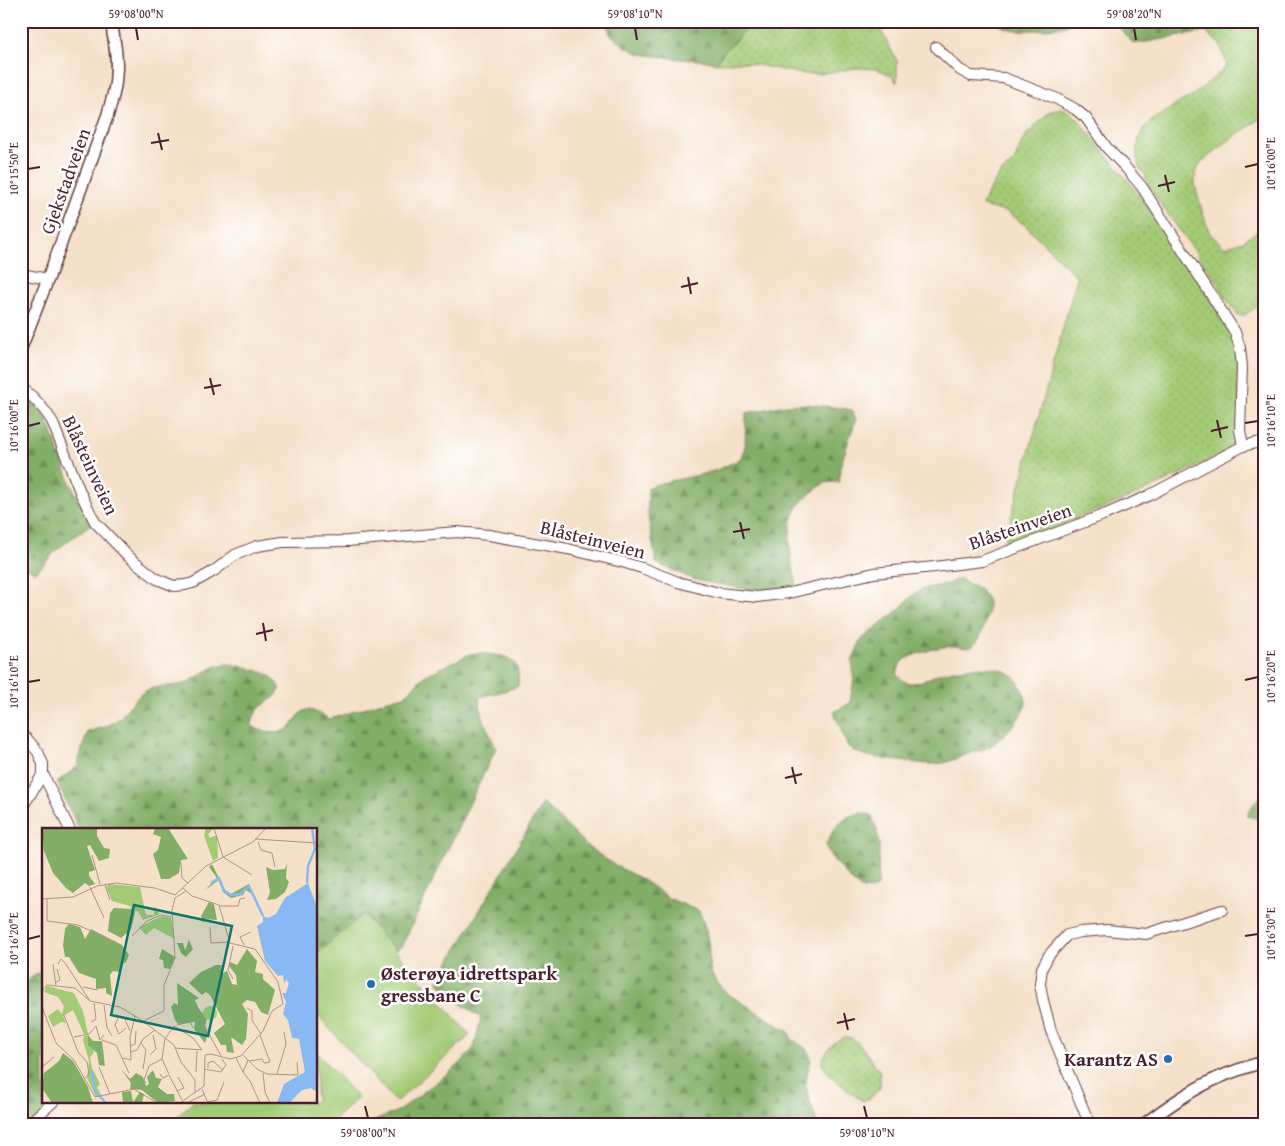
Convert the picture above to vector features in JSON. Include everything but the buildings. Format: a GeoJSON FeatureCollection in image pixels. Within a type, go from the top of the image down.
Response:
{"type":"FeatureCollection","features":[{"type":"Feature","properties":{"kind":"street","name":"Gjekstadveien"},"geometry":{"type":"LineString","coordinates":[[21,348],[108,114],[116,77],[111,21]]}},
{"type":"Feature","properties":{"kind":"street"},"geometry":{"type":"LineString","coordinates":[[936,47],[960,70],[971,76],[1004,78],[1055,98],[1075,109],[1086,118],[1108,148],[1142,187],[1235,332],[1240,348],[1242,366],[1240,430],[1243,446]]}},
{"type":"Feature","properties":{"kind":"street"},"geometry":{"type":"LineString","coordinates":[[21,274],[48,279]]}},
{"type":"Feature","properties":{"kind":"street","name":"Blåsteinveien"},"geometry":{"type":"LineString","coordinates":[[21,387],[38,401],[52,421],[94,522],[129,557],[157,579],[174,586],[185,586],[193,583],[214,571],[235,555],[256,546],[283,542],[348,541],[457,532],[489,535],[568,549],[628,564],[678,582],[719,593],[757,597],[789,593],[874,573],[934,568],[982,561],[1106,514],[1148,496],[1243,446],[1264,442]]}},
{"type":"Feature","properties":{"kind":"street"},"geometry":{"type":"LineString","coordinates":[[21,734],[38,752],[43,764],[43,774],[69,828]]}},
{"type":"Feature","properties":{"kind":"street"},"geometry":{"type":"LineString","coordinates":[[21,809],[43,774]]}},
{"type":"Feature","properties":{"kind":"street"},"geometry":{"type":"LineString","coordinates":[[1090,1125],[1051,1031],[1045,1008],[1040,984],[1042,968],[1049,955],[1067,936],[1081,932],[1107,930],[1146,934],[1222,910]]}},
{"type":"Feature","properties":{"kind":"street"},"geometry":{"type":"LineString","coordinates":[[1143,1125],[1169,1105],[1196,1089],[1218,1078],[1264,1062]]}},
{"type":"Feature","properties":{"kind":"street"},"geometry":{"type":"LineString","coordinates":[[27,1125],[51,1104]]}},
{"type":"Feature","properties":{"kind":"green space"},"geometry":{"type":"Polygon","coordinates":[[[607,21],[754,21],[723,53],[717,63],[640,54],[626,47],[610,34],[607,21]]]}},
{"type":"Feature","properties":{"kind":"green space"},"geometry":{"type":"Polygon","coordinates":[[[754,21],[876,21],[897,61],[897,83],[891,75],[877,69],[856,68],[819,74],[803,74],[742,62],[717,63],[723,53],[754,21]]]}},
{"type":"Feature","properties":{"kind":"green space"},"geometry":{"type":"Polygon","coordinates":[[[994,21],[1085,21],[1025,31],[1003,27],[994,21]]]}},
{"type":"Feature","properties":{"kind":"green space"},"geometry":{"type":"Polygon","coordinates":[[[1110,21],[1203,21],[1206,32],[1134,44],[1110,21]]]}},
{"type":"Feature","properties":{"kind":"green space"},"geometry":{"type":"Polygon","coordinates":[[[1203,21],[1264,21],[1264,117],[1240,132],[1201,162],[1195,173],[1197,194],[1210,234],[1225,247],[1243,241],[1264,227],[1264,302],[1243,316],[1238,315],[1225,298],[1216,280],[1164,209],[1148,184],[1145,174],[1139,167],[1137,157],[1137,147],[1143,129],[1150,122],[1191,97],[1227,65],[1220,45],[1206,32],[1203,21]]]}},
{"type":"Feature","properties":{"kind":"green space"},"geometry":{"type":"Polygon","coordinates":[[[1060,109],[1069,111],[1077,118],[1154,213],[1209,296],[1234,342],[1237,357],[1241,424],[1234,449],[1132,497],[1003,547],[1077,277],[1026,226],[1007,212],[982,206],[999,175],[1014,162],[1024,137],[1049,112],[1060,109]]]}},
{"type":"Feature","properties":{"kind":"green space"},"geometry":{"type":"Polygon","coordinates":[[[21,393],[34,401],[47,419],[70,482],[91,524],[58,549],[35,573],[21,563],[21,393]]]}},
{"type":"Feature","properties":{"kind":"green space"},"geometry":{"type":"Polygon","coordinates":[[[806,404],[852,410],[856,419],[840,467],[839,482],[821,485],[801,502],[795,512],[790,534],[796,583],[793,587],[767,591],[739,588],[695,580],[656,563],[648,517],[648,488],[665,482],[700,475],[740,459],[745,447],[746,413],[786,405],[806,404]]]}},
{"type":"Feature","properties":{"kind":"green space"},"geometry":{"type":"Polygon","coordinates":[[[960,578],[978,588],[988,602],[985,623],[978,641],[971,647],[947,646],[910,657],[901,663],[897,674],[905,682],[913,683],[938,674],[964,668],[983,667],[1002,670],[1016,679],[1025,698],[1025,706],[1019,718],[1005,734],[989,747],[939,764],[870,756],[854,751],[847,745],[834,712],[850,703],[854,678],[852,661],[861,640],[897,611],[914,594],[922,589],[948,584],[960,578]]]}},
{"type":"Feature","properties":{"kind":"green space"},"geometry":{"type":"Polygon","coordinates":[[[480,653],[510,659],[517,668],[518,686],[479,698],[483,718],[496,748],[402,946],[395,950],[363,914],[318,953],[318,828],[78,828],[57,782],[78,766],[88,731],[105,727],[116,721],[138,696],[146,691],[183,684],[218,666],[228,664],[244,667],[269,675],[275,680],[280,690],[256,712],[252,726],[272,733],[288,729],[305,710],[313,711],[330,719],[404,696],[424,676],[470,654],[480,653]]]}},
{"type":"Feature","properties":{"kind":"green space"},"geometry":{"type":"Polygon","coordinates":[[[1264,794],[1264,817],[1259,819],[1246,816],[1254,803],[1264,794]]]}},
{"type":"Feature","properties":{"kind":"green space"},"geometry":{"type":"Polygon","coordinates":[[[543,803],[588,847],[613,864],[643,880],[668,898],[699,911],[707,937],[710,969],[717,982],[731,996],[788,1031],[792,1039],[808,1050],[811,1060],[806,1079],[807,1089],[818,1125],[365,1125],[400,1110],[459,1065],[474,1048],[481,1018],[454,999],[438,981],[543,803]]]}},
{"type":"Feature","properties":{"kind":"green space"},"geometry":{"type":"Polygon","coordinates":[[[861,813],[871,815],[877,830],[879,845],[878,884],[876,888],[871,889],[863,889],[856,885],[834,860],[826,845],[833,831],[842,821],[861,813]]]}},
{"type":"Feature","properties":{"kind":"green space","name":"Østerøya idrettspark gressbane C"},"geometry":{"type":"Polygon","coordinates":[[[363,914],[470,1035],[396,1102],[318,1015],[318,953],[363,914]]]}},
{"type":"Feature","properties":{"kind":"green space"},"geometry":{"type":"Polygon","coordinates":[[[42,972],[42,1104],[58,1104],[31,1125],[21,1125],[21,987],[35,974],[42,972]]]}},
{"type":"Feature","properties":{"kind":"green space"},"geometry":{"type":"Polygon","coordinates":[[[845,1037],[852,1038],[861,1046],[880,1072],[880,1088],[872,1097],[863,1101],[833,1078],[822,1063],[831,1046],[845,1037]]]}},
{"type":"Feature","properties":{"kind":"green space"},"geometry":{"type":"Polygon","coordinates":[[[318,1054],[358,1098],[328,1125],[168,1125],[191,1104],[318,1104],[318,1054]]]}},
{"type":"Feature","properties":{"kind":"place","name":"Østerøya idrettspark gressbane C"},"geometry":{"type":"Point","coordinates":[371,984]}},
{"type":"Feature","properties":{"kind":"place","name":"Karantz AS"},"geometry":{"type":"Point","coordinates":[1168,1059]}}]}
